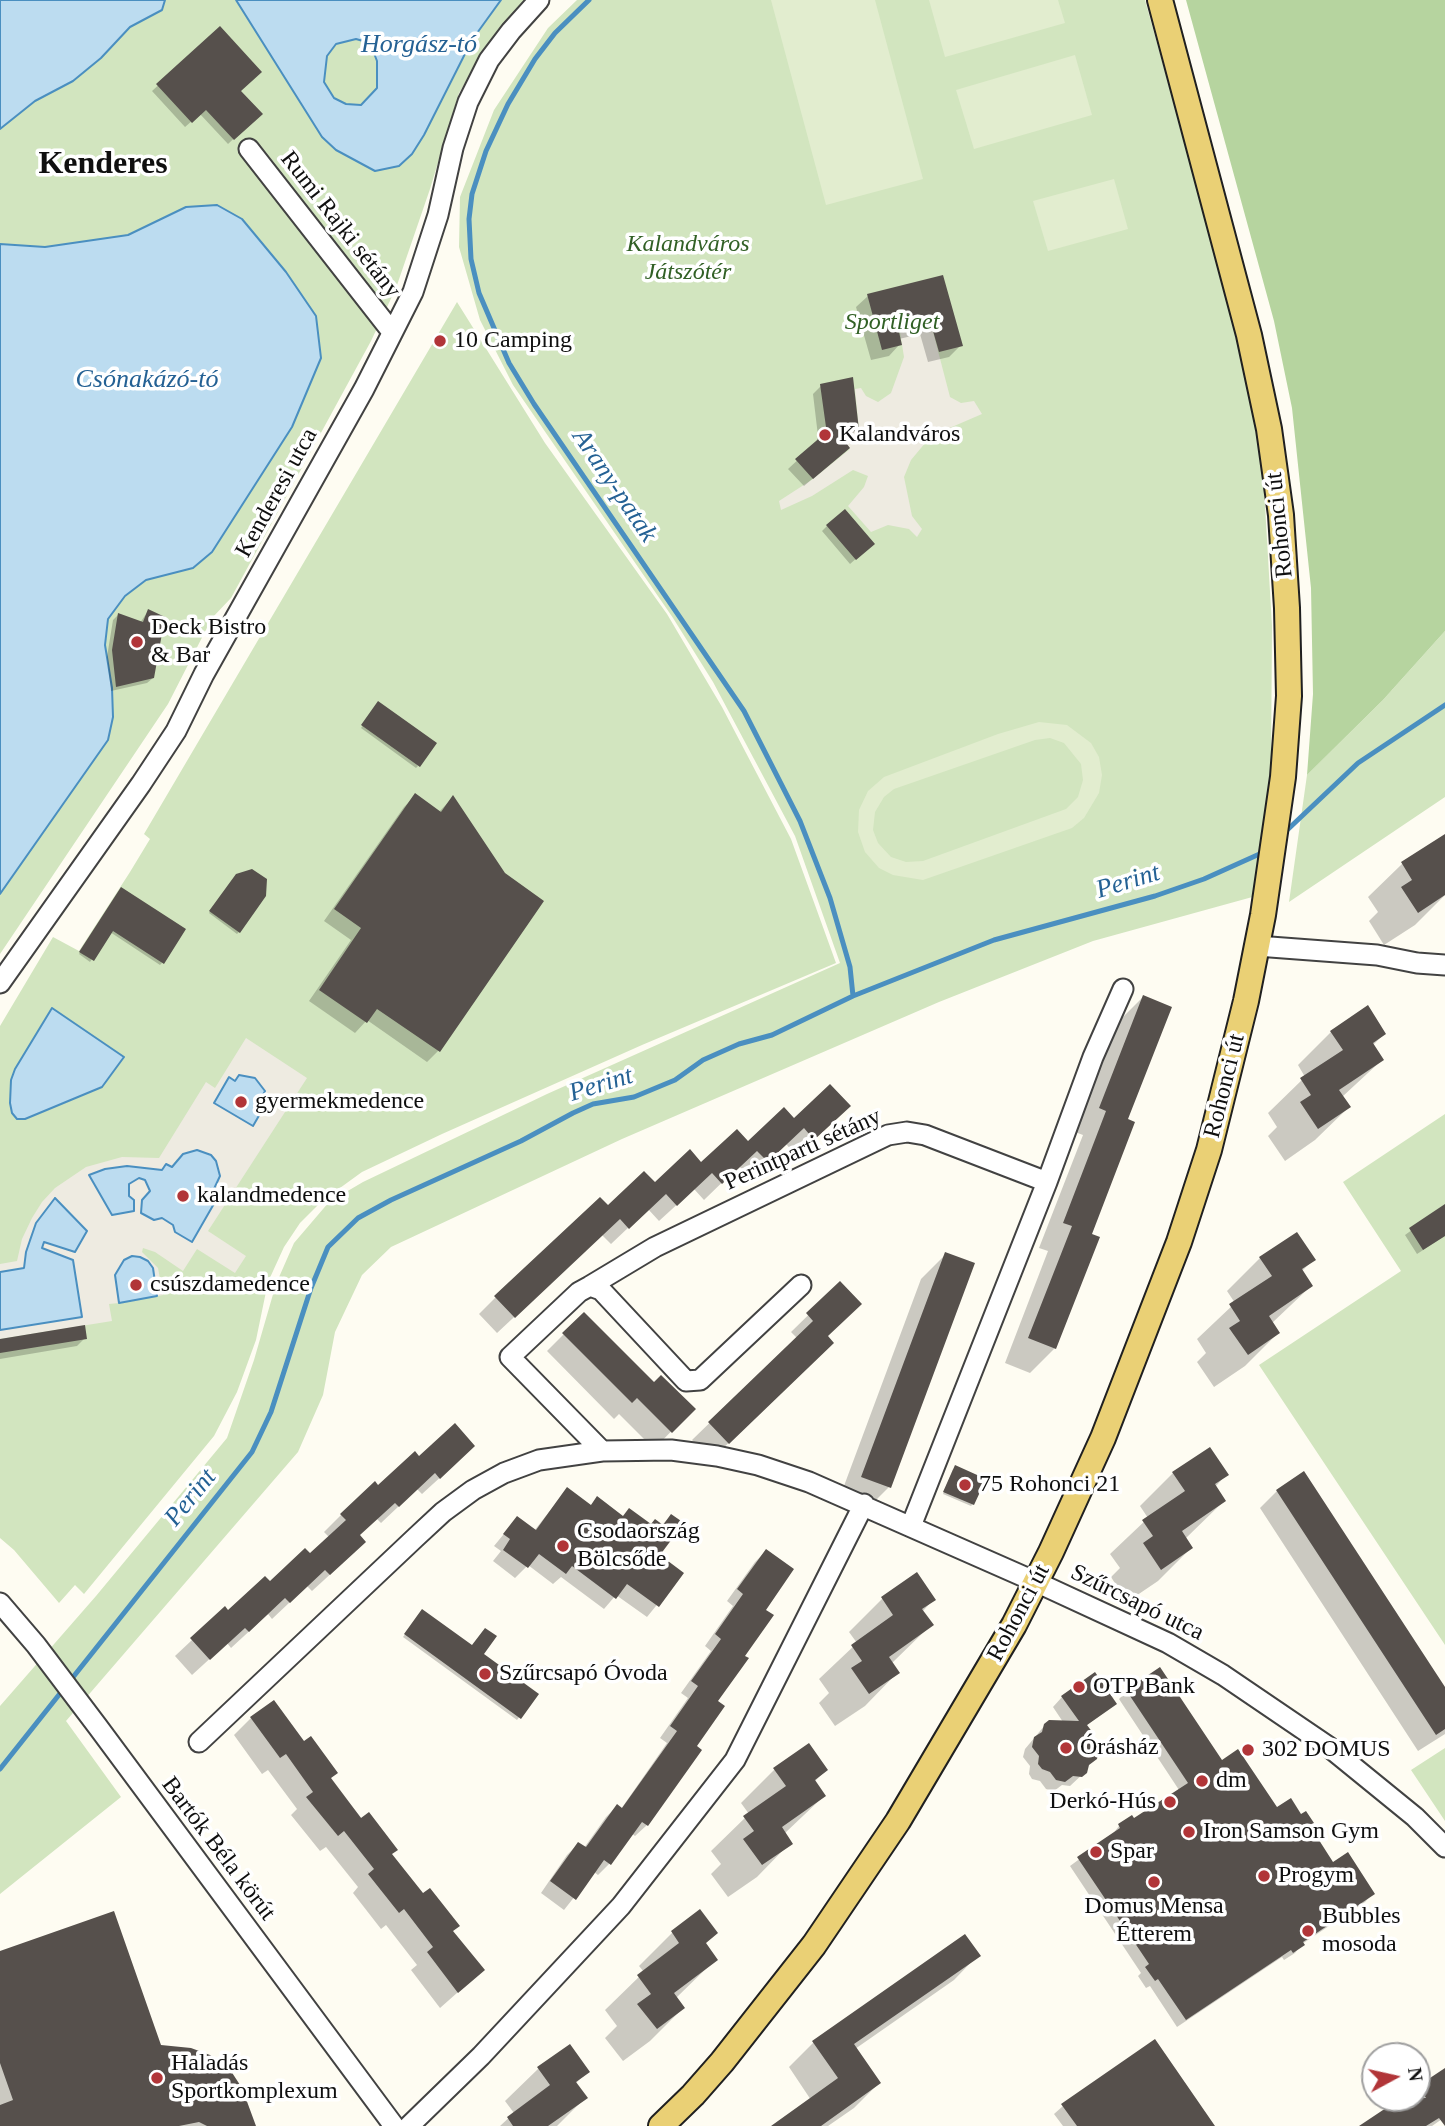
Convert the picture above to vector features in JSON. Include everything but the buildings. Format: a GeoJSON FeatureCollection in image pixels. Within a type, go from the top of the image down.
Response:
{"type":"FeatureCollection","features":[{"type":"Feature","properties":{"kind":"main road","name":"Rohonci út"},"geometry":{"type":"LineString","coordinates":[[661,2126],[722,2062],[814,1945],[892,1831],[987,1674],[1036,1582],[1103,1438],[1179,1242],[1209,1150],[1246,1001],[1264,907],[1283,777],[1289,696],[1281,515],[1269,429],[1230,261],[1160,0]]}},
{"type":"Feature","properties":{"kind":"main road","name":"Rohonci út"},"geometry":{"type":"LineString","coordinates":[[678,2126],[722,2062]]}},
{"type":"Feature","properties":{"kind":"street","name":"Kenderesi utca"},"geometry":{"type":"LineString","coordinates":[[0,983],[176,731],[204,674],[364,388],[413,292],[438,215],[453,148],[468,102],[489,60],[510,30],[539,0]]}},
{"type":"Feature","properties":{"kind":"street","name":"Rumi Rajki sétány"},"geometry":{"type":"LineString","coordinates":[[248,149],[392,332]]}},
{"type":"Feature","properties":{"kind":"street"},"geometry":{"type":"LineString","coordinates":[[1257,946],[1377,955],[1445,965]]}},
{"type":"Feature","properties":{"kind":"street"},"geometry":{"type":"LineString","coordinates":[[911,1526],[1047,1182],[1093,1057],[1123,989]]}},
{"type":"Feature","properties":{"kind":"street","name":"Perintparti sétány"},"geometry":{"type":"LineString","coordinates":[[590,1286],[654,1247],[888,1135],[907,1132],[925,1135],[1047,1182]]}},
{"type":"Feature","properties":{"kind":"street"},"geometry":{"type":"LineString","coordinates":[[603,1451],[587,1438],[510,1357],[579,1292],[590,1286],[601,1290],[686,1381],[699,1380],[801,1284]]}},
{"type":"Feature","properties":{"kind":"street","name":"Szűrcsapó utca"},"geometry":{"type":"LineString","coordinates":[[199,1742],[443,1512],[473,1490],[527,1463],[603,1451],[671,1450],[758,1465],[809,1482],[864,1504],[1168,1643],[1275,1708],[1381,1788],[1445,1847]]}},
{"type":"Feature","properties":{"kind":"street"},"geometry":{"type":"LineString","coordinates":[[409,2126],[481,2056],[621,1906],[735,1760],[864,1504]]}},
{"type":"Feature","properties":{"kind":"street","name":"Bartók Béla körút"},"geometry":{"type":"LineString","coordinates":[[0,1603],[36,1645],[98,1727],[394,2126]]}},
{"type":"Feature","properties":{"kind":"green space"},"geometry":{"type":"Polygon","coordinates":[[[0,0],[528,0],[487,46],[459,93],[396,288],[371,341],[231,598],[212,618],[168,704],[0,954],[0,894],[108,740],[113,717],[112,688],[105,645],[108,619],[125,596],[146,580],[193,568],[321,357],[316,316],[286,272],[242,219],[186,207],[128,235],[45,247],[0,244],[0,0]]]}},
{"type":"Feature","properties":{"kind":"green space","name":"Sportliget"},"geometry":{"type":"Polygon","coordinates":[[[577,0],[1145,0],[1213,244],[1261,436],[1272,626],[1271,769],[1256,896],[1093,941],[939,1002],[622,1139],[391,1247],[362,1275],[335,1332],[323,1395],[298,1452],[66,1721],[121,1797],[0,1894],[0,1706],[96,1596],[227,1438],[276,1284],[294,1243],[329,1202],[363,1182],[547,1094],[840,963],[795,836],[713,682],[673,618],[513,385],[480,320],[459,247],[460,197],[494,110],[548,28],[577,0]]]}},
{"type":"Feature","properties":{"kind":"green space"},"geometry":{"type":"Polygon","coordinates":[[[771,0],[875,0],[923,179],[826,205],[771,0]]]}},
{"type":"Feature","properties":{"kind":"green space"},"geometry":{"type":"Polygon","coordinates":[[[929,0],[1058,0],[1065,23],[945,57],[929,0]]]}},
{"type":"Feature","properties":{"kind":"green space"},"geometry":{"type":"Polygon","coordinates":[[[1186,0],[1445,0],[1445,631],[1383,700],[1307,775],[1313,694],[1311,588],[1292,408],[1274,321],[1186,0]]]}},
{"type":"Feature","properties":{"kind":"green space"},"geometry":{"type":"Polygon","coordinates":[[[1075,55],[1092,115],[974,149],[956,90],[1075,55]]]}},
{"type":"Feature","properties":{"kind":"green space"},"geometry":{"type":"Polygon","coordinates":[[[1114,179],[1128,229],[1048,251],[1033,201],[1114,179]]]}},
{"type":"Feature","properties":{"kind":"green space"},"geometry":{"type":"Polygon","coordinates":[[[457,302],[545,443],[667,614],[722,707],[791,839],[836,963],[442,1134],[362,1172],[322,1201],[300,1223],[284,1247],[268,1282],[256,1340],[237,1392],[214,1436],[84,1594],[75,1585],[59,1603],[14,1550],[0,1538],[0,1026],[53,937],[79,951],[130,872],[150,839],[144,834],[457,302]]]}},
{"type":"Feature","properties":{"kind":"green space"},"geometry":{"type":"Polygon","coordinates":[[[1445,631],[1445,797],[1289,902],[1307,775],[1383,700],[1445,631]]]}},
{"type":"Feature","properties":{"kind":"green space"},"geometry":{"type":"Polygon","coordinates":[[[1039,722],[1067,725],[1091,743],[1099,757],[1102,775],[1099,793],[1084,818],[1072,828],[923,880],[893,875],[879,868],[865,852],[858,832],[859,810],[868,791],[884,777],[998,734],[1039,722]],[[1050,738],[1035,740],[894,789],[884,797],[875,812],[873,830],[878,843],[891,857],[906,862],[923,861],[1066,809],[1078,797],[1083,780],[1081,764],[1064,743],[1050,738]]]}},
{"type":"Feature","properties":{"kind":"green space"},"geometry":{"type":"Polygon","coordinates":[[[1445,1114],[1445,1645],[1259,1365],[1401,1271],[1343,1182],[1445,1114]]]}},
{"type":"Feature","properties":{"kind":"green space"},"geometry":{"type":"Polygon","coordinates":[[[1445,1748],[1445,1821],[1411,1770],[1445,1748]]]}},
{"type":"Feature","properties":{"kind":"shaded area"},"geometry":{"type":"Polygon","coordinates":[[[931,324],[950,397],[961,403],[974,401],[982,414],[931,436],[911,460],[904,477],[912,516],[922,529],[917,537],[909,529],[888,525],[871,532],[848,506],[864,487],[868,476],[853,470],[812,496],[781,510],[779,501],[813,479],[850,449],[839,433],[859,430],[855,389],[861,388],[866,396],[878,402],[891,393],[904,357],[900,332],[931,324]]]}},
{"type":"Feature","properties":{"kind":"shaded area"},"geometry":{"type":"Polygon","coordinates":[[[246,1038],[307,1078],[208,1231],[246,1256],[235,1273],[197,1249],[183,1271],[155,1252],[143,1248],[142,1252],[158,1268],[163,1295],[157,1296],[153,1268],[132,1256],[124,1260],[115,1274],[119,1303],[109,1304],[112,1321],[0,1339],[0,1330],[82,1316],[42,1248],[44,1242],[75,1252],[86,1231],[45,1210],[30,1238],[24,1268],[0,1272],[0,1264],[17,1261],[22,1239],[42,1202],[55,1188],[86,1167],[122,1157],[159,1158],[206,1082],[215,1088],[246,1038]],[[239,1075],[235,1081],[228,1077],[268,1100],[262,1096],[255,1078],[239,1075]],[[177,1159],[172,1167],[162,1170],[127,1166],[112,1215],[126,1211],[129,1184],[139,1178],[145,1180],[150,1191],[141,1213],[154,1220],[162,1218],[173,1225],[219,1195],[213,1191],[218,1183],[177,1159]]]}},
{"type":"Feature","properties":{"kind":"water"},"geometry":{"type":"Polygon","coordinates":[[[0,0],[165,0],[162,10],[130,27],[101,58],[73,81],[35,101],[0,129],[0,0]]]}},
{"type":"Feature","properties":{"kind":"water","name":"Horgász-tó"},"geometry":{"type":"Polygon","coordinates":[[[236,0],[501,0],[472,40],[424,135],[412,154],[399,166],[375,171],[336,150],[322,137],[236,0]],[[356,39],[336,44],[327,56],[324,82],[334,98],[346,104],[361,105],[377,88],[377,61],[370,43],[356,39]]]}},
{"type":"Feature","properties":{"kind":"water","name":"Csónakázó-tó"},"geometry":{"type":"Polygon","coordinates":[[[217,205],[242,219],[286,272],[316,316],[321,358],[292,427],[212,552],[193,568],[146,580],[125,596],[108,619],[105,645],[112,688],[113,717],[108,740],[0,894],[0,244],[45,247],[128,235],[186,207],[217,205]]]}},
{"type":"Feature","properties":{"kind":"water"},"geometry":{"type":"Polygon","coordinates":[[[52,1008],[124,1057],[102,1087],[25,1119],[17,1119],[12,1113],[10,1103],[11,1080],[52,1008]]]}},
{"type":"Feature","properties":{"kind":"water","name":"gyermekmedence"},"geometry":{"type":"Polygon","coordinates":[[[239,1075],[255,1078],[265,1091],[262,1097],[268,1100],[253,1126],[214,1103],[229,1077],[235,1081],[239,1075]]]}},
{"type":"Feature","properties":{"kind":"water","name":"kalandmedence"},"geometry":{"type":"Polygon","coordinates":[[[197,1150],[211,1155],[216,1161],[220,1176],[213,1191],[219,1195],[192,1242],[175,1232],[173,1225],[162,1218],[154,1220],[141,1213],[142,1200],[150,1191],[145,1180],[139,1178],[129,1184],[129,1196],[134,1200],[134,1211],[112,1215],[89,1175],[105,1169],[127,1166],[162,1170],[166,1164],[172,1167],[183,1154],[197,1150]]]}},
{"type":"Feature","properties":{"kind":"water"},"geometry":{"type":"Polygon","coordinates":[[[55,1198],[87,1231],[75,1252],[44,1242],[42,1248],[73,1260],[82,1317],[0,1330],[0,1272],[24,1268],[26,1252],[36,1223],[55,1198]]]}},
{"type":"Feature","properties":{"kind":"water","name":"csúszdamedence"},"geometry":{"type":"Polygon","coordinates":[[[132,1256],[148,1261],[153,1268],[157,1296],[119,1303],[115,1275],[124,1260],[132,1256]]]}},
{"type":"Feature","properties":{"kind":"waterway","name":"Arany-patak"},"geometry":{"type":"LineString","coordinates":[[589,0],[555,33],[535,59],[508,104],[486,151],[472,194],[469,219],[471,259],[479,293],[509,363],[534,404],[744,711],[800,821],[830,898],[850,967],[853,996]]}},
{"type":"Feature","properties":{"kind":"waterway","name":"Perint"},"geometry":{"type":"LineString","coordinates":[[1284,833],[1358,763],[1445,705]]}},
{"type":"Feature","properties":{"kind":"waterway","name":"Perint"},"geometry":{"type":"LineString","coordinates":[[0,1769],[252,1452],[271,1412],[311,1288],[328,1247],[358,1218],[593,1104],[634,1097],[675,1080],[703,1060],[739,1044],[772,1035],[853,996],[994,940],[1155,896],[1204,879],[1264,852]]}},
{"type":"Feature","properties":{"kind":"place","name":"10 Camping"},"geometry":{"type":"Point","coordinates":[440,341]}},
{"type":"Feature","properties":{"kind":"place","name":"Kalandváros"},"geometry":{"type":"Point","coordinates":[825,435]}},
{"type":"Feature","properties":{"kind":"place","name":"Deck Bistro & Bar"},"geometry":{"type":"Point","coordinates":[137,642]}},
{"type":"Feature","properties":{"kind":"place","name":"gyermekmedence"},"geometry":{"type":"Point","coordinates":[241,1102]}},
{"type":"Feature","properties":{"kind":"place","name":"kalandmedence"},"geometry":{"type":"Point","coordinates":[183,1196]}},
{"type":"Feature","properties":{"kind":"place","name":"csúszdamedence"},"geometry":{"type":"Point","coordinates":[136,1285]}},
{"type":"Feature","properties":{"kind":"place","name":"75 Rohonci 21"},"geometry":{"type":"Point","coordinates":[965,1485]}},
{"type":"Feature","properties":{"kind":"place","name":"Csodaország Bölcsőde"},"geometry":{"type":"Point","coordinates":[563,1546]}},
{"type":"Feature","properties":{"kind":"place","name":"Szűrcsapó Óvoda"},"geometry":{"type":"Point","coordinates":[485,1674]}},
{"type":"Feature","properties":{"kind":"place","name":"OTP Bank"},"geometry":{"type":"Point","coordinates":[1079,1687]}},
{"type":"Feature","properties":{"kind":"place","name":"Órásház"},"geometry":{"type":"Point","coordinates":[1066,1748]}},
{"type":"Feature","properties":{"kind":"place","name":"302 DOMUS"},"geometry":{"type":"Point","coordinates":[1248,1750]}},
{"type":"Feature","properties":{"kind":"place","name":"dm"},"geometry":{"type":"Point","coordinates":[1202,1781]}},
{"type":"Feature","properties":{"kind":"place","name":"Derkó-Hús"},"geometry":{"type":"Point","coordinates":[1170,1802]}},
{"type":"Feature","properties":{"kind":"place","name":"Iron Samson Gym"},"geometry":{"type":"Point","coordinates":[1189,1832]}},
{"type":"Feature","properties":{"kind":"place","name":"Spar"},"geometry":{"type":"Point","coordinates":[1096,1852]}},
{"type":"Feature","properties":{"kind":"place","name":"Progym"},"geometry":{"type":"Point","coordinates":[1264,1876]}},
{"type":"Feature","properties":{"kind":"place","name":"Domus Mensa Étterem"},"geometry":{"type":"Point","coordinates":[1154,1882]}},
{"type":"Feature","properties":{"kind":"place","name":"Bubbles mosoda"},"geometry":{"type":"Point","coordinates":[1308,1931]}},
{"type":"Feature","properties":{"kind":"place","name":"Haladás Sportkomplexum"},"geometry":{"type":"Point","coordinates":[157,2078]}},
{"type":"Feature","properties":{"kind":"district","name":"Kenderes"},"geometry":{"type":"Point","coordinates":[103,165]}},
{"type":"Feature","properties":{"kind":"park label","name":"Kalandváros Játszótér"},"geometry":{"type":"Point","coordinates":[688,259]}}]}
